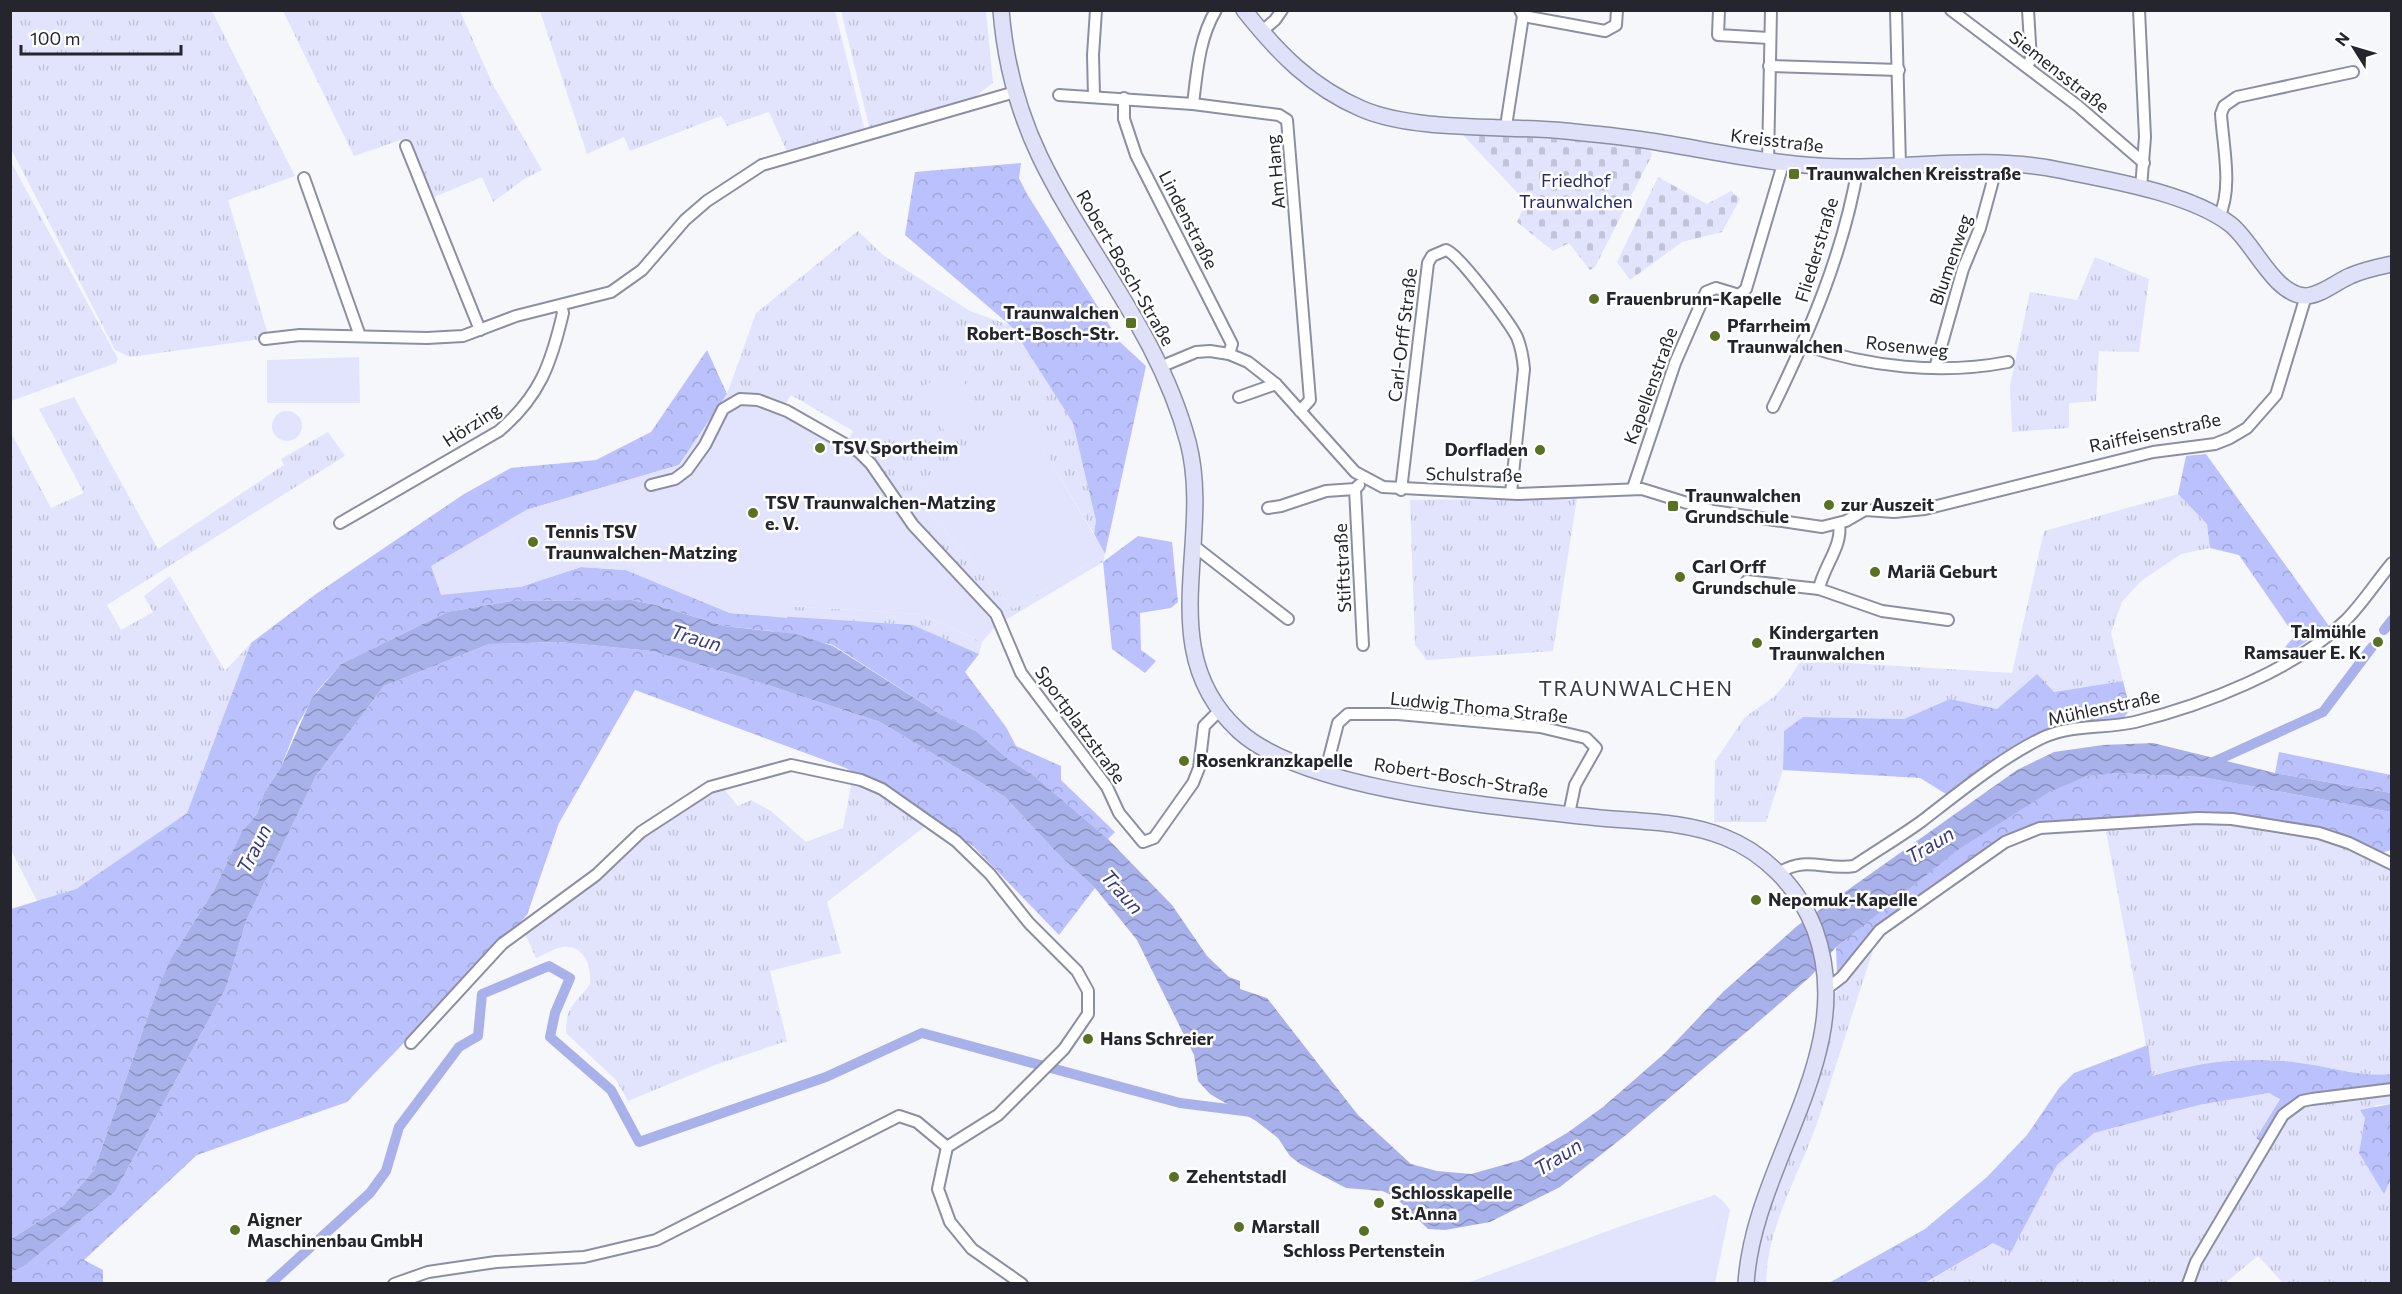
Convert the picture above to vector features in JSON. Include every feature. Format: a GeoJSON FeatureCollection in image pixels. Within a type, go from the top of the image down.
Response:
{"type":"FeatureCollection","features":[{"type":"Feature","properties":{"kind":"main road","name":"Robert-Bosch-Straße"},"geometry":{"type":"LineString","coordinates":[[1001,10],[1003,38],[1015,92],[1029,132],[1054,184],[1117,285],[1160,367],[1183,425],[1193,460],[1197,508],[1190,591],[1191,639],[1199,673],[1220,710],[1238,731],[1281,759],[1325,774],[1453,799],[1695,828],[1743,846],[1779,873],[1796,894],[1814,930],[1824,972],[1825,990],[1821,1039],[1814,1066],[1760,1212],[1749,1253],[1746,1284]]}},
{"type":"Feature","properties":{"kind":"main road","name":"Kreisstraße"},"geometry":{"type":"LineString","coordinates":[[1244,10],[1261,32],[1305,77],[1364,110],[1421,123],[1506,126],[1652,141],[1775,163],[1858,167],[1998,162],[2053,168],[2169,196],[2219,218],[2236,229],[2282,284],[2306,296]]}},
{"type":"Feature","properties":{"kind":"main road"},"geometry":{"type":"LineString","coordinates":[[2306,296],[2350,275],[2391,264]]}},
{"type":"Feature","properties":{"kind":"street"},"geometry":{"type":"LineString","coordinates":[[1094,96],[1093,55],[1096,10]]}},
{"type":"Feature","properties":{"kind":"street"},"geometry":{"type":"LineString","coordinates":[[1193,104],[1200,52],[1216,10]]}},
{"type":"Feature","properties":{"kind":"street"},"geometry":{"type":"LineString","coordinates":[[1261,32],[1282,10]]}},
{"type":"Feature","properties":{"kind":"street"},"geometry":{"type":"LineString","coordinates":[[1506,126],[1522,13],[1605,31],[1616,25],[1617,10]]}},
{"type":"Feature","properties":{"kind":"street"},"geometry":{"type":"LineString","coordinates":[[1719,10],[1718,35],[1770,38]]}},
{"type":"Feature","properties":{"kind":"street"},"geometry":{"type":"LineString","coordinates":[[1771,10],[1769,66],[1775,163]]}},
{"type":"Feature","properties":{"kind":"street"},"geometry":{"type":"LineString","coordinates":[[1896,10],[1900,166]]}},
{"type":"Feature","properties":{"kind":"street","name":"Siemensstraße"},"geometry":{"type":"LineString","coordinates":[[1951,10],[2026,66],[2144,163]]}},
{"type":"Feature","properties":{"kind":"street"},"geometry":{"type":"LineString","coordinates":[[2026,66],[2031,60],[2028,10]]}},
{"type":"Feature","properties":{"kind":"street"},"geometry":{"type":"LineString","coordinates":[[2139,10],[2144,163],[2141,188]]}},
{"type":"Feature","properties":{"kind":"street"},"geometry":{"type":"LineString","coordinates":[[1769,66],[1899,70]]}},
{"type":"Feature","properties":{"kind":"street"},"geometry":{"type":"LineString","coordinates":[[2219,218],[2224,206],[2226,191],[2222,114],[2224,106],[2237,97],[2353,72]]}},
{"type":"Feature","properties":{"kind":"street"},"geometry":{"type":"LineString","coordinates":[[266,339],[300,334],[427,338],[463,336],[516,316],[611,292],[642,270],[685,220],[706,201],[744,175],[790,155],[1015,92]]}},
{"type":"Feature","properties":{"kind":"street","name":"Am Hang"},"geometry":{"type":"LineString","coordinates":[[1059,95],[1193,104],[1279,115],[1287,120],[1310,400],[1300,411]]}},
{"type":"Feature","properties":{"kind":"street","name":"Lindenstraße"},"geometry":{"type":"LineString","coordinates":[[1124,98],[1124,119],[1136,155],[1232,344],[1230,354]]}},
{"type":"Feature","properties":{"kind":"street"},"geometry":{"type":"LineString","coordinates":[[406,146],[480,330]]}},
{"type":"Feature","properties":{"kind":"street","name":"Blumenweg"},"geometry":{"type":"LineString","coordinates":[[1935,368],[1963,269],[1980,228],[1998,162]]}},
{"type":"Feature","properties":{"kind":"street","name":"Kapellenstraße"},"geometry":{"type":"LineString","coordinates":[[1633,488],[1675,363],[1706,292],[1716,288],[1739,296],[1746,289],[1775,163]]}},
{"type":"Feature","properties":{"kind":"street","name":"Fliederstraße"},"geometry":{"type":"LineString","coordinates":[[1773,407],[1804,345],[1838,247],[1858,167]]}},
{"type":"Feature","properties":{"kind":"street"},"geometry":{"type":"LineString","coordinates":[[304,177],[360,336]]}},
{"type":"Feature","properties":{"kind":"street","name":"Carl-Orff Straße"},"geometry":{"type":"LineString","coordinates":[[1401,490],[1428,263],[1436,253],[1446,250],[1460,260],[1516,336],[1522,355],[1524,369],[1511,493]]}},
{"type":"Feature","properties":{"kind":"street","name":"Raiffeisenstraße"},"geometry":{"type":"LineString","coordinates":[[1839,524],[1864,510],[1894,512],[1925,508],[2153,452],[2215,444],[2230,438],[2247,428],[2276,395],[2306,296]]}},
{"type":"Feature","properties":{"kind":"street","name":"Hörzing"},"geometry":{"type":"LineString","coordinates":[[340,523],[499,431],[513,419],[548,371],[563,313],[561,305]]}},
{"type":"Feature","properties":{"kind":"street","name":"Rosenweg"},"geometry":{"type":"LineString","coordinates":[[1804,345],[1849,357],[1935,368],[1959,368],[2008,362]]}},
{"type":"Feature","properties":{"kind":"street","name":"Schulstraße"},"geometry":{"type":"LineString","coordinates":[[1160,367],[1196,352],[1230,354],[1248,362],[1276,384],[1355,472],[1383,487],[1401,490],[1511,493],[1633,488],[1650,490],[1731,514],[1814,526],[1839,524]]}},
{"type":"Feature","properties":{"kind":"street"},"geometry":{"type":"LineString","coordinates":[[1239,398],[1276,384]]}},
{"type":"Feature","properties":{"kind":"street","name":"Sportplatzstraße"},"geometry":{"type":"LineString","coordinates":[[651,485],[675,479],[687,470],[705,445],[723,409],[740,399],[758,400],[787,411],[859,452],[871,464],[913,525],[996,614],[1021,672],[1039,700],[1107,787],[1119,813],[1143,842],[1154,838],[1189,789],[1199,768],[1204,726],[1220,710]]}},
{"type":"Feature","properties":{"kind":"street"},"geometry":{"type":"LineString","coordinates":[[1268,508],[1326,491],[1355,489],[1365,479]]}},
{"type":"Feature","properties":{"kind":"street","name":"Stiftstraße"},"geometry":{"type":"LineString","coordinates":[[1355,489],[1363,645]]}},
{"type":"Feature","properties":{"kind":"street"},"geometry":{"type":"LineString","coordinates":[[1819,589],[1822,573],[1840,537],[1839,524]]}},
{"type":"Feature","properties":{"kind":"street"},"geometry":{"type":"LineString","coordinates":[[1194,546],[1288,619]]}},
{"type":"Feature","properties":{"kind":"street","name":"Mühlenstraße"},"geometry":{"type":"LineString","coordinates":[[1779,873],[1800,863],[1845,868],[1854,866],[1922,820],[1951,797],[2041,739],[2074,729],[2128,723],[2156,717],[2235,687],[2289,662],[2345,621],[2391,563]]}},
{"type":"Feature","properties":{"kind":"street"},"geometry":{"type":"LineString","coordinates":[[1747,581],[1819,589],[1882,611],[1948,620]]}},
{"type":"Feature","properties":{"kind":"street","name":"Ludwig Thoma Straße"},"geometry":{"type":"LineString","coordinates":[[1325,774],[1338,723],[1341,718],[1355,713],[1398,714],[1540,727],[1586,738],[1596,748],[1575,785],[1569,814]]}},
{"type":"Feature","properties":{"kind":"street"},"geometry":{"type":"LineString","coordinates":[[411,1043],[502,944],[596,875],[641,832],[710,787],[791,765],[861,780],[882,789],[956,841],[990,874],[1029,923],[1077,971],[1088,991],[1088,1014],[1053,1062],[998,1115],[947,1147],[938,1189],[950,1222],[972,1249],[1022,1284]]}},
{"type":"Feature","properties":{"kind":"street"},"geometry":{"type":"LineString","coordinates":[[1825,990],[1842,977],[1880,930],[2005,843],[2040,828],[2198,818],[2232,819],[2319,833],[2349,843],[2391,864]]}},
{"type":"Feature","properties":{"kind":"street"},"geometry":{"type":"LineString","coordinates":[[2188,1284],[2196,1262],[2283,1115],[2302,1101],[2391,1089]]}},
{"type":"Feature","properties":{"kind":"street"},"geometry":{"type":"LineString","coordinates":[[394,1284],[428,1272],[496,1262],[584,1257],[656,1239],[899,1116],[918,1122],[947,1147]]}},
{"type":"Feature","properties":{"kind":"green space"},"geometry":{"type":"Polygon","coordinates":[[[11,11],[212,11],[295,176],[228,200],[269,338],[130,357],[115,350],[11,149],[11,11]]]}},
{"type":"Feature","properties":{"kind":"green space"},"geometry":{"type":"Polygon","coordinates":[[[283,11],[460,11],[493,85],[542,170],[526,178],[493,202],[482,177],[432,198],[407,138],[354,156],[283,11]]]}},
{"type":"Feature","properties":{"kind":"green space"},"geometry":{"type":"Polygon","coordinates":[[[540,11],[835,11],[866,135],[788,154],[769,112],[727,126],[721,116],[630,151],[624,137],[587,154],[540,11]]]}},
{"type":"Feature","properties":{"kind":"green space"},"geometry":{"type":"Polygon","coordinates":[[[841,11],[986,11],[993,83],[973,98],[971,104],[870,130],[841,11]]]}},
{"type":"Feature","properties":{"kind":"green space","name":"Friedhof Traunwalchen"},"geometry":{"type":"Polygon","coordinates":[[[1466,131],[1650,148],[1652,155],[1595,267],[1590,270],[1569,243],[1553,251],[1517,222],[1526,202],[1463,135],[1466,131]]]}},
{"type":"Feature","properties":{"kind":"green space"},"geometry":{"type":"Polygon","coordinates":[[[10,160],[118,359],[116,363],[11,401],[10,160]]]}},
{"type":"Feature","properties":{"kind":"green space"},"geometry":{"type":"Polygon","coordinates":[[[1021,163],[1019,178],[1027,194],[1120,342],[1146,366],[1105,554],[1094,534],[1096,521],[1073,423],[1012,327],[905,235],[915,172],[1021,163]]]}},
{"type":"Feature","properties":{"kind":"green space"},"geometry":{"type":"Polygon","coordinates":[[[1658,177],[1707,204],[1731,191],[1740,199],[1722,232],[1682,242],[1630,280],[1617,262],[1658,177]]]}},
{"type":"Feature","properties":{"kind":"green space"},"geometry":{"type":"Polygon","coordinates":[[[858,231],[883,255],[970,311],[1012,326],[1073,423],[1096,521],[1094,534],[1023,416],[900,499],[848,441],[853,431],[791,395],[785,405],[745,394],[727,394],[756,313],[858,231]]]}},
{"type":"Feature","properties":{"kind":"green space"},"geometry":{"type":"Polygon","coordinates":[[[2095,257],[2149,279],[2139,352],[2099,351],[2096,401],[2069,403],[2069,428],[2012,432],[2010,386],[2030,292],[2077,300],[2095,257]]]}},
{"type":"Feature","properties":{"kind":"green space"},"geometry":{"type":"Polygon","coordinates":[[[707,350],[727,394],[679,465],[526,510],[520,587],[581,567],[626,570],[730,613],[913,625],[979,654],[965,672],[1006,727],[1016,746],[1061,766],[1061,780],[1115,832],[1108,839],[1032,774],[1008,759],[976,731],[940,714],[833,645],[771,631],[724,626],[656,605],[631,600],[512,601],[447,612],[341,664],[317,691],[297,726],[281,767],[264,793],[257,814],[242,831],[214,890],[177,949],[157,990],[94,1170],[64,1205],[11,1239],[11,909],[76,889],[187,813],[251,643],[316,594],[464,494],[511,468],[596,460],[651,432],[707,350]]]}},
{"type":"Feature","properties":{"kind":"green space"},"geometry":{"type":"Polygon","coordinates":[[[359,357],[360,403],[267,403],[267,360],[359,357]]]}},
{"type":"Feature","properties":{"kind":"green space"},"geometry":{"type":"Polygon","coordinates":[[[956,368],[980,410],[945,432],[920,388],[956,368]]]}},
{"type":"Feature","properties":{"kind":"green space","name":"TSV Traunwalchen-Matzing e. V."},"geometry":{"type":"Polygon","coordinates":[[[727,394],[745,394],[861,449],[900,499],[1023,415],[1105,554],[1013,609],[922,505],[904,521],[992,616],[997,625],[982,642],[920,614],[788,606],[787,618],[730,613],[626,570],[581,567],[520,587],[441,595],[431,566],[526,510],[679,465],[727,394]]]}},
{"type":"Feature","properties":{"kind":"green space"},"geometry":{"type":"Polygon","coordinates":[[[74,397],[158,549],[284,465],[281,459],[328,432],[345,456],[107,605],[121,630],[153,612],[144,596],[170,576],[225,671],[251,643],[187,813],[76,889],[37,901],[11,850],[10,431],[51,508],[84,493],[39,409],[74,397]]]}},
{"type":"Feature","properties":{"kind":"green space"},"geometry":{"type":"Polygon","coordinates":[[[287,411],[298,415],[302,426],[298,437],[287,441],[276,437],[272,426],[276,415],[287,411]]]}},
{"type":"Feature","properties":{"kind":"green space"},"geometry":{"type":"Polygon","coordinates":[[[2206,454],[2329,626],[2292,651],[2284,648],[2295,636],[2239,555],[2210,548],[2207,524],[2178,494],[2186,456],[2206,454]]]}},
{"type":"Feature","properties":{"kind":"green space"},"geometry":{"type":"Polygon","coordinates":[[[2178,494],[2207,524],[2210,548],[2181,554],[2141,581],[2122,602],[2111,633],[2123,681],[2053,692],[1997,709],[1950,699],[1904,719],[1803,717],[1784,731],[1783,770],[1766,822],[1714,822],[1715,761],[1745,717],[1774,697],[1788,681],[1801,660],[2012,673],[2044,531],[2178,494]]]}},
{"type":"Feature","properties":{"kind":"green space"},"geometry":{"type":"Polygon","coordinates":[[[1577,498],[1553,651],[1427,660],[1415,645],[1410,500],[1577,498]]]}},
{"type":"Feature","properties":{"kind":"green space"},"geometry":{"type":"Polygon","coordinates":[[[922,505],[1013,609],[1105,554],[1103,562],[997,625],[904,521],[922,505]]]}},
{"type":"Feature","properties":{"kind":"green space"},"geometry":{"type":"Polygon","coordinates":[[[1138,536],[1172,542],[1178,602],[1171,608],[1140,613],[1141,650],[1156,661],[1145,673],[1112,649],[1103,562],[1138,536]]]}},
{"type":"Feature","properties":{"kind":"green space"},"geometry":{"type":"Polygon","coordinates":[[[787,606],[920,614],[982,642],[979,654],[913,625],[787,618],[787,606]]]}},
{"type":"Feature","properties":{"kind":"green space"},"geometry":{"type":"Polygon","coordinates":[[[558,642],[652,651],[755,681],[880,722],[1005,797],[1055,851],[1095,888],[1059,935],[973,846],[846,768],[635,690],[559,823],[527,915],[347,1102],[197,1155],[84,1260],[103,1270],[103,1283],[11,1283],[10,1272],[23,1267],[115,1192],[226,988],[246,921],[316,776],[384,686],[489,644],[558,642]]]}},
{"type":"Feature","properties":{"kind":"green space"},"geometry":{"type":"Polygon","coordinates":[[[2037,674],[2054,692],[2123,681],[2130,709],[2123,719],[2039,735],[1946,794],[1920,778],[1783,770],[1784,731],[1803,717],[1904,719],[1950,699],[1997,709],[2037,674]]]}},
{"type":"Feature","properties":{"kind":"green space"},"geometry":{"type":"Polygon","coordinates":[[[2279,752],[2391,775],[2391,793],[2275,773],[2279,752]]]}},
{"type":"Feature","properties":{"kind":"green space"},"geometry":{"type":"Polygon","coordinates":[[[2116,773],[2201,777],[2391,812],[2391,850],[2381,853],[2349,839],[2276,821],[2039,825],[1869,935],[1837,974],[1836,947],[1985,829],[2050,791],[2084,777],[2116,773]]]}},
{"type":"Feature","properties":{"kind":"green space"},"geometry":{"type":"Polygon","coordinates":[[[852,780],[866,784],[927,825],[827,902],[841,953],[770,971],[787,1041],[715,1065],[628,1101],[616,1080],[566,1033],[566,1023],[572,1005],[590,984],[590,970],[585,958],[576,949],[563,947],[536,958],[524,931],[563,906],[643,835],[682,808],[723,788],[738,806],[751,800],[771,811],[806,842],[843,828],[852,780]]]}},
{"type":"Feature","properties":{"kind":"green space"},"geometry":{"type":"Polygon","coordinates":[[[2168,822],[2239,823],[2331,840],[2391,867],[2391,1074],[2356,1073],[2312,1065],[2262,1060],[2207,1064],[2152,1076],[2105,826],[2168,822]]]}},
{"type":"Feature","properties":{"kind":"green space"},"geometry":{"type":"Polygon","coordinates":[[[1874,940],[1873,951],[1816,1126],[1777,1223],[1768,1262],[1766,1283],[1751,1284],[1754,1255],[1828,1028],[1833,996],[1874,940]]]}},
{"type":"Feature","properties":{"kind":"green space"},"geometry":{"type":"Polygon","coordinates":[[[2148,1045],[2152,1076],[2207,1063],[2262,1060],[2300,1063],[2367,1074],[2391,1074],[2391,1086],[2301,1099],[2262,1143],[2256,1138],[2280,1099],[2269,1093],[2199,1105],[2094,1133],[2057,1165],[2011,1252],[1993,1243],[1925,1283],[1827,1284],[1925,1229],[1987,1177],[2027,1135],[2059,1088],[2074,1073],[2148,1045]]]}},
{"type":"Feature","properties":{"kind":"green space"},"geometry":{"type":"Polygon","coordinates":[[[2391,1091],[2391,1104],[2376,1105],[2365,1118],[2359,1153],[2384,1193],[2391,1179],[2391,1283],[2283,1283],[2258,1256],[2225,1283],[2192,1284],[2195,1272],[2278,1126],[2303,1104],[2391,1091]]]}},
{"type":"Feature","properties":{"kind":"green space"},"geometry":{"type":"Polygon","coordinates":[[[2269,1093],[2280,1098],[2256,1138],[2262,1144],[2184,1283],[1925,1284],[1993,1243],[2011,1251],[2057,1165],[2094,1133],[2199,1105],[2269,1093]]]}},
{"type":"Feature","properties":{"kind":"green space"},"geometry":{"type":"Polygon","coordinates":[[[2391,1104],[2391,1179],[2384,1194],[2359,1153],[2365,1118],[2360,1110],[2391,1104]]]}},
{"type":"Feature","properties":{"kind":"green space"},"geometry":{"type":"Polygon","coordinates":[[[1715,1195],[1730,1210],[1715,1283],[1467,1283],[1624,1225],[1715,1195]]]}},
{"type":"Feature","properties":{"kind":"water","name":"Traun"},"geometry":{"type":"Polygon","coordinates":[[[631,600],[656,605],[724,626],[795,634],[833,646],[940,714],[976,731],[1008,759],[1032,774],[1108,839],[1172,905],[1207,956],[1229,977],[1240,981],[1240,989],[1267,998],[1358,1115],[1411,1164],[1437,1171],[1471,1174],[1521,1160],[1567,1133],[1603,1107],[1665,1053],[1724,991],[1797,926],[2017,770],[2054,752],[2103,745],[2153,743],[2275,773],[2391,793],[2391,812],[2201,777],[2116,773],[2087,776],[2049,792],[1959,849],[1836,947],[1811,976],[1772,1010],[1626,1135],[1560,1187],[1490,1222],[1445,1230],[1428,1229],[1394,1196],[1382,1191],[1346,1188],[1300,1164],[1290,1156],[1278,1138],[1256,1121],[1210,1094],[1198,1081],[1194,1055],[1137,940],[1095,888],[1055,851],[1005,797],[880,722],[755,681],[652,651],[558,642],[489,644],[384,686],[316,776],[246,921],[226,988],[115,1192],[23,1267],[11,1272],[11,1239],[64,1205],[94,1170],[157,990],[172,957],[214,890],[242,831],[257,814],[264,793],[281,767],[312,698],[341,664],[447,612],[512,601],[631,600]]]}},
{"type":"Feature","properties":{"kind":"waterway"},"geometry":{"type":"LineString","coordinates":[[2384,630],[2392,620]]}},
{"type":"Feature","properties":{"kind":"waterway"},"geometry":{"type":"LineString","coordinates":[[2209,764],[2323,712],[2372,647]]}},
{"type":"Feature","properties":{"kind":"waterway"},"geometry":{"type":"LineString","coordinates":[[270,1284],[370,1193],[386,1171],[399,1127],[459,1047],[478,1036],[482,994],[549,966],[570,978],[555,1013],[550,1037],[611,1090],[639,1142],[826,1077],[922,1033],[1180,1103],[1252,1112]]}},
{"type":"Feature","properties":{"kind":"place","name":"Traunwalchen Kreisstraße"},"geometry":{"type":"Point","coordinates":[1794,174]}},
{"type":"Feature","properties":{"kind":"place","name":"Frauenbrunn-Kapelle"},"geometry":{"type":"Point","coordinates":[1594,299]}},
{"type":"Feature","properties":{"kind":"place","name":"Traunwalchen Robert-Bosch-Str."},"geometry":{"type":"Point","coordinates":[1131,323]}},
{"type":"Feature","properties":{"kind":"place","name":"Pfarrheim Traunwalchen"},"geometry":{"type":"Point","coordinates":[1715,336]}},
{"type":"Feature","properties":{"kind":"place","name":"TSV Sportheim"},"geometry":{"type":"Point","coordinates":[820,448]}},
{"type":"Feature","properties":{"kind":"place","name":"Dorfladen"},"geometry":{"type":"Point","coordinates":[1540,450]}},
{"type":"Feature","properties":{"kind":"place","name":"zur Auszeit"},"geometry":{"type":"Point","coordinates":[1829,505]}},
{"type":"Feature","properties":{"kind":"place","name":"Traunwalchen Grundschule"},"geometry":{"type":"Point","coordinates":[1673,506]}},
{"type":"Feature","properties":{"kind":"place","name":"TSV Traunwalchen-Matzing e. V."},"geometry":{"type":"Point","coordinates":[753,513]}},
{"type":"Feature","properties":{"kind":"place","name":"Tennis TSV Traunwalchen-Matzing"},"geometry":{"type":"Point","coordinates":[533,542]}},
{"type":"Feature","properties":{"kind":"place","name":"Mariä Geburt"},"geometry":{"type":"Point","coordinates":[1875,572]}},
{"type":"Feature","properties":{"kind":"place","name":"Carl Orff Grundschule"},"geometry":{"type":"Point","coordinates":[1680,577]}},
{"type":"Feature","properties":{"kind":"place","name":"Talmühle Ramsauer E. K."},"geometry":{"type":"Point","coordinates":[2378,642]}},
{"type":"Feature","properties":{"kind":"place","name":"Kindergarten Traunwalchen"},"geometry":{"type":"Point","coordinates":[1757,643]}},
{"type":"Feature","properties":{"kind":"place","name":"Rosenkranzkapelle"},"geometry":{"type":"Point","coordinates":[1184,761]}},
{"type":"Feature","properties":{"kind":"place","name":"Nepomuk-Kapelle"},"geometry":{"type":"Point","coordinates":[1756,900]}},
{"type":"Feature","properties":{"kind":"place","name":"Hans Schreier"},"geometry":{"type":"Point","coordinates":[1088,1039]}},
{"type":"Feature","properties":{"kind":"place","name":"Zehentstadl"},"geometry":{"type":"Point","coordinates":[1174,1177]}},
{"type":"Feature","properties":{"kind":"place","name":"Schlosskapelle St.Anna"},"geometry":{"type":"Point","coordinates":[1379,1203]}},
{"type":"Feature","properties":{"kind":"place","name":"Marstall"},"geometry":{"type":"Point","coordinates":[1239,1227]}},
{"type":"Feature","properties":{"kind":"place","name":"Aigner Maschinenbau GmbH"},"geometry":{"type":"Point","coordinates":[235,1230]}},
{"type":"Feature","properties":{"kind":"place","name":"Schloss Pertenstein"},"geometry":{"type":"Point","coordinates":[1364,1231]}},
{"type":"Feature","properties":{"kind":"district","name":"TRAUNWALCHEN"},"geometry":{"type":"Point","coordinates":[1636,689]}}]}
